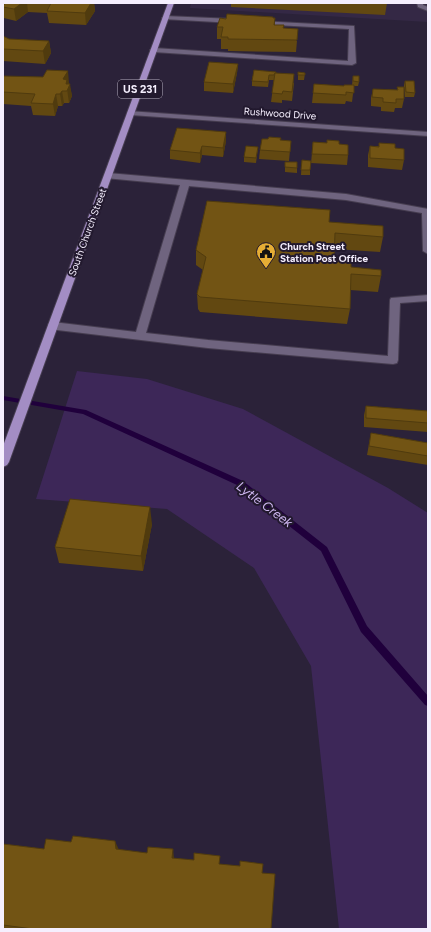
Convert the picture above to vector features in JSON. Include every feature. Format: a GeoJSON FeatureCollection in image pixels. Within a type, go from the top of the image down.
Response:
{"type":"FeatureCollection","features":[{"type":"Feature","properties":{"kind":"main road","name":"South Church Street"},"geometry":{"type":"LineString","coordinates":[[3,462],[171,3]]}},
{"type":"Feature","properties":{"kind":"street"},"geometry":{"type":"LineString","coordinates":[[420,3],[420,6],[428,9]]}},
{"type":"Feature","properties":{"kind":"street"},"geometry":{"type":"LineString","coordinates":[[154,50],[352,63],[352,27],[166,18]]}},
{"type":"Feature","properties":{"kind":"street","name":"Rushwood Drive"},"geometry":{"type":"LineString","coordinates":[[131,113],[428,134]]}},
{"type":"Feature","properties":{"kind":"street"},"geometry":{"type":"LineString","coordinates":[[108,176],[346,197],[426,211],[428,251]]}},
{"type":"Feature","properties":{"kind":"street"},"geometry":{"type":"LineString","coordinates":[[140,335],[185,183]]}},
{"type":"Feature","properties":{"kind":"street"},"geometry":{"type":"LineString","coordinates":[[53,326],[208,344],[392,360],[395,300],[428,298]]}},
{"type":"Feature","properties":{"kind":"shaded area"},"geometry":{"type":"Polygon","coordinates":[[[191,3],[428,3],[428,22],[190,8],[191,3]]]}},
{"type":"Feature","properties":{"kind":"shaded area"},"geometry":{"type":"Polygon","coordinates":[[[77,371],[147,379],[243,409],[388,488],[428,513],[428,929],[339,929],[311,666],[254,568],[167,509],[36,499],[77,371]]]}},
{"type":"Feature","properties":{"kind":"building"},"geometry":{"type":"Polygon","coordinates":[[[6,3],[22,3],[14,9],[3,7],[6,3]]]}},
{"type":"Feature","properties":{"kind":"building"},"geometry":{"type":"Polygon","coordinates":[[[51,3],[91,3],[85,13],[47,11],[51,3]]]}},
{"type":"Feature","properties":{"kind":"building"},"geometry":{"type":"Polygon","coordinates":[[[227,14],[273,17],[275,18],[274,25],[284,25],[283,28],[298,29],[297,40],[228,39],[228,37],[221,37],[223,27],[217,27],[220,18],[226,19],[227,14]]]}},
{"type":"Feature","properties":{"kind":"building"},"geometry":{"type":"Polygon","coordinates":[[[3,36],[9,39],[49,41],[43,51],[3,49],[3,36]]]}},
{"type":"Feature","properties":{"kind":"building"},"geometry":{"type":"Polygon","coordinates":[[[209,62],[238,64],[233,84],[204,82],[209,62]]]}},
{"type":"Feature","properties":{"kind":"building"},"geometry":{"type":"Polygon","coordinates":[[[47,70],[68,71],[63,79],[67,80],[66,84],[70,84],[67,91],[62,91],[60,94],[56,94],[53,104],[31,103],[35,94],[3,92],[3,76],[43,77],[47,70]]]}},
{"type":"Feature","properties":{"kind":"building"},"geometry":{"type":"Polygon","coordinates":[[[254,70],[276,73],[274,75],[269,75],[268,82],[252,81],[254,70]]]}},
{"type":"Feature","properties":{"kind":"building"},"geometry":{"type":"Polygon","coordinates":[[[298,72],[305,73],[305,75],[298,75],[298,72]]]}},
{"type":"Feature","properties":{"kind":"building"},"geometry":{"type":"Polygon","coordinates":[[[275,73],[294,74],[292,92],[283,91],[282,94],[272,93],[275,73]]]}},
{"type":"Feature","properties":{"kind":"building"},"geometry":{"type":"Polygon","coordinates":[[[353,76],[359,76],[359,82],[353,81],[353,76]]]}},
{"type":"Feature","properties":{"kind":"building"},"geometry":{"type":"Polygon","coordinates":[[[405,81],[414,81],[415,93],[406,92],[405,81]]]}},
{"type":"Feature","properties":{"kind":"building"},"geometry":{"type":"Polygon","coordinates":[[[314,84],[344,86],[354,85],[354,93],[346,92],[346,95],[313,93],[314,84]]]}},
{"type":"Feature","properties":{"kind":"building"},"geometry":{"type":"Polygon","coordinates":[[[397,87],[404,87],[404,99],[396,99],[396,103],[383,102],[383,98],[372,97],[373,89],[398,90],[397,87]]]}},
{"type":"Feature","properties":{"kind":"building"},"geometry":{"type":"Polygon","coordinates":[[[177,128],[226,132],[223,148],[202,146],[200,153],[170,150],[177,128]]]}},
{"type":"Feature","properties":{"kind":"building"},"geometry":{"type":"Polygon","coordinates":[[[269,137],[291,141],[290,152],[260,150],[262,139],[268,139],[269,137]]]}},
{"type":"Feature","properties":{"kind":"building"},"geometry":{"type":"Polygon","coordinates":[[[327,140],[339,141],[339,144],[348,145],[348,155],[312,154],[313,142],[327,143],[327,140]]]}},
{"type":"Feature","properties":{"kind":"building"},"geometry":{"type":"Polygon","coordinates":[[[379,143],[395,144],[395,148],[404,149],[404,160],[370,158],[370,146],[379,147],[379,143]]]}},
{"type":"Feature","properties":{"kind":"building"},"geometry":{"type":"Polygon","coordinates":[[[246,146],[258,147],[256,158],[244,157],[246,146]]]}},
{"type":"Feature","properties":{"kind":"building"},"geometry":{"type":"Polygon","coordinates":[[[302,160],[311,161],[310,170],[301,170],[302,160]]]}},
{"type":"Feature","properties":{"kind":"building"},"geometry":{"type":"Polygon","coordinates":[[[285,162],[297,162],[297,168],[285,167],[285,162]]]}},
{"type":"Feature","properties":{"kind":"building","name":"Church Street Station Post Office"},"geometry":{"type":"Polygon","coordinates":[[[207,201],[330,210],[329,222],[383,226],[383,237],[335,233],[334,260],[351,261],[351,267],[381,270],[381,276],[351,274],[350,309],[200,297],[197,294],[206,257],[196,250],[207,201]]]}},
{"type":"Feature","properties":{"kind":"building"},"geometry":{"type":"Polygon","coordinates":[[[366,406],[428,411],[428,423],[366,418],[366,406]]]}},
{"type":"Feature","properties":{"kind":"building"},"geometry":{"type":"Polygon","coordinates":[[[371,433],[428,443],[428,456],[369,446],[371,433]]]}},
{"type":"Feature","properties":{"kind":"building"},"geometry":{"type":"Polygon","coordinates":[[[70,499],[150,507],[141,556],[55,547],[70,499]]]}},
{"type":"Feature","properties":{"kind":"building"},"geometry":{"type":"Polygon","coordinates":[[[73,836],[115,841],[116,849],[147,853],[148,847],[173,849],[172,858],[194,860],[194,853],[220,856],[219,864],[240,866],[240,861],[263,864],[262,873],[275,874],[271,929],[33,929],[3,925],[3,844],[44,849],[46,839],[71,842],[73,836]]]}},
{"type":"Feature","properties":{"kind":"waterway","name":"Lytle Creek"},"geometry":{"type":"LineString","coordinates":[[3,398],[84,412],[240,483],[324,549],[364,629],[428,702]]}},
{"type":"Feature","properties":{"kind":"place","name":"Church Street Station Post Office"},"geometry":{"type":"Point","coordinates":[266,269]}}]}
